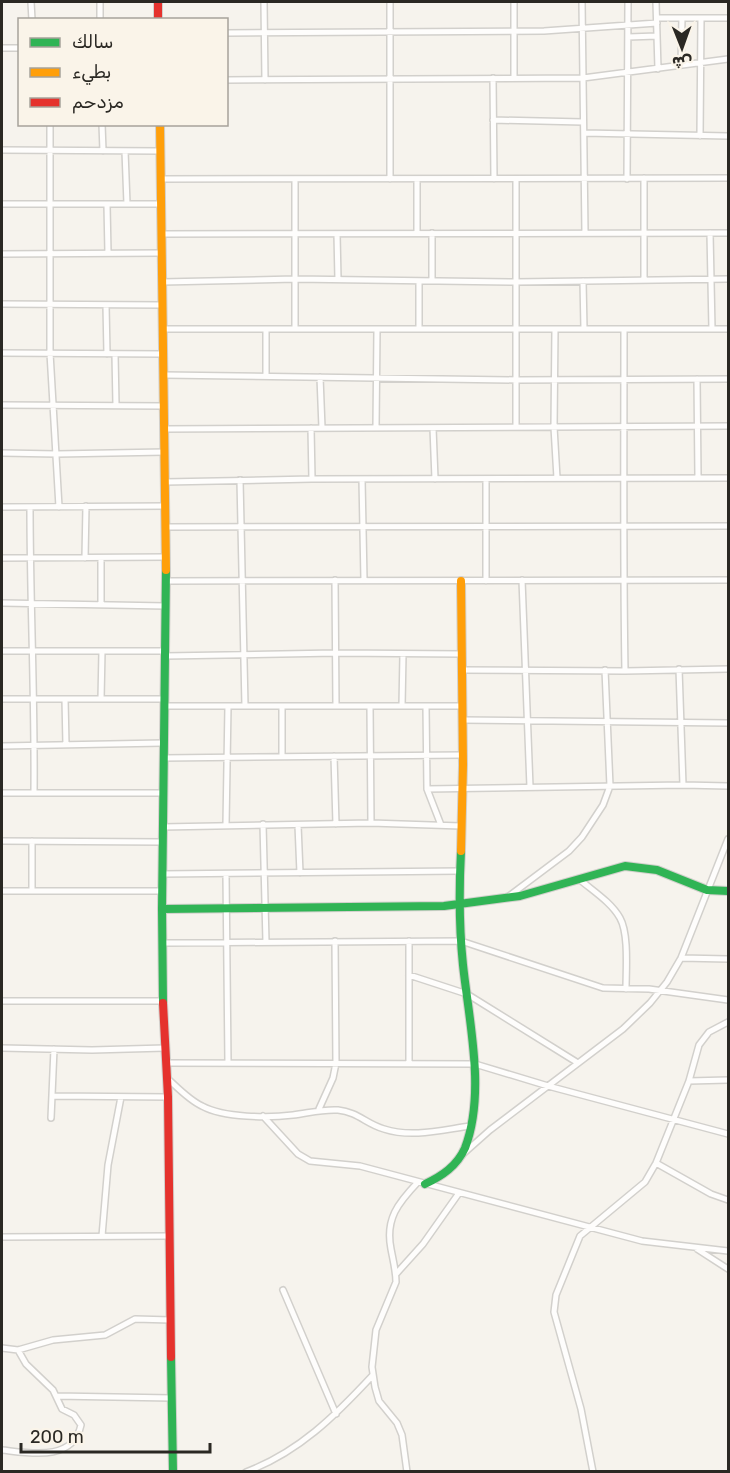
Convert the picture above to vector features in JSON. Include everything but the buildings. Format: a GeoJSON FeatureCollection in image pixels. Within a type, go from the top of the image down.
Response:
{"type":"FeatureCollection","features":[{"type":"Feature","properties":{"kind":"street"},"geometry":{"type":"LineString","coordinates":[[31,2],[32,18]]}},
{"type":"Feature","properties":{"kind":"street"},"geometry":{"type":"LineString","coordinates":[[99,2],[100,18]]}},
{"type":"Feature","properties":{"kind":"street"},"geometry":{"type":"LineString","coordinates":[[158,2],[158,18]]}},
{"type":"Feature","properties":{"kind":"street"},"geometry":{"type":"LineString","coordinates":[[264,2],[265,80]]}},
{"type":"Feature","properties":{"kind":"street"},"geometry":{"type":"LineString","coordinates":[[390,2],[390,179]]}},
{"type":"Feature","properties":{"kind":"street"},"geometry":{"type":"LineString","coordinates":[[514,2],[514,78]]}},
{"type":"Feature","properties":{"kind":"street"},"geometry":{"type":"LineString","coordinates":[[582,2],[585,233]]}},
{"type":"Feature","properties":{"kind":"street"},"geometry":{"type":"LineString","coordinates":[[627,179],[628,2]]}},
{"type":"Feature","properties":{"kind":"street"},"geometry":{"type":"LineString","coordinates":[[656,2],[658,69]]}},
{"type":"Feature","properties":{"kind":"street"},"geometry":{"type":"LineString","coordinates":[[228,33],[559,30],[682,18],[729,18]]}},
{"type":"Feature","properties":{"kind":"street"},"geometry":{"type":"LineString","coordinates":[[681,64],[682,18]]}},
{"type":"Feature","properties":{"kind":"street"},"geometry":{"type":"LineString","coordinates":[[700,136],[701,18]]}},
{"type":"Feature","properties":{"kind":"street"},"geometry":{"type":"LineString","coordinates":[[628,38],[657,36]]}},
{"type":"Feature","properties":{"kind":"street"},"geometry":{"type":"LineString","coordinates":[[2,48],[18,48]]}},
{"type":"Feature","properties":{"kind":"street"},"geometry":{"type":"LineString","coordinates":[[228,81],[583,78],[729,59]]}},
{"type":"Feature","properties":{"kind":"street"},"geometry":{"type":"LineString","coordinates":[[493,78],[494,179]]}},
{"type":"Feature","properties":{"kind":"street"},"geometry":{"type":"LineString","coordinates":[[493,120],[583,122]]}},
{"type":"Feature","properties":{"kind":"street"},"geometry":{"type":"LineString","coordinates":[[50,126],[50,353],[59,507]]}},
{"type":"Feature","properties":{"kind":"street"},"geometry":{"type":"LineString","coordinates":[[102,126],[103,151]]}},
{"type":"Feature","properties":{"kind":"street"},"geometry":{"type":"LineString","coordinates":[[160,126],[166,506],[162,943],[168,1097],[172,1472]]}},
{"type":"Feature","properties":{"kind":"street"},"geometry":{"type":"LineString","coordinates":[[584,133],[729,136]]}},
{"type":"Feature","properties":{"kind":"street"},"geometry":{"type":"LineString","coordinates":[[2,150],[160,151]]}},
{"type":"Feature","properties":{"kind":"street"},"geometry":{"type":"LineString","coordinates":[[125,151],[127,204]]}},
{"type":"Feature","properties":{"kind":"street"},"geometry":{"type":"LineString","coordinates":[[644,178],[644,279]]}},
{"type":"Feature","properties":{"kind":"street"},"geometry":{"type":"LineString","coordinates":[[161,179],[729,178]]}},
{"type":"Feature","properties":{"kind":"street"},"geometry":{"type":"LineString","coordinates":[[417,179],[417,234]]}},
{"type":"Feature","properties":{"kind":"street"},"geometry":{"type":"LineString","coordinates":[[516,179],[516,426]]}},
{"type":"Feature","properties":{"kind":"street"},"geometry":{"type":"LineString","coordinates":[[295,180],[295,329]]}},
{"type":"Feature","properties":{"kind":"street"},"geometry":{"type":"LineString","coordinates":[[2,204],[161,204]]}},
{"type":"Feature","properties":{"kind":"street"},"geometry":{"type":"LineString","coordinates":[[107,205],[108,253]]}},
{"type":"Feature","properties":{"kind":"street"},"geometry":{"type":"LineString","coordinates":[[432,233],[432,281]]}},
{"type":"Feature","properties":{"kind":"street"},"geometry":{"type":"LineString","coordinates":[[710,233],[712,329]]}},
{"type":"Feature","properties":{"kind":"street"},"geometry":{"type":"LineString","coordinates":[[162,234],[729,233]]}},
{"type":"Feature","properties":{"kind":"street"},"geometry":{"type":"LineString","coordinates":[[337,234],[338,279]]}},
{"type":"Feature","properties":{"kind":"street"},"geometry":{"type":"LineString","coordinates":[[2,254],[162,253]]}},
{"type":"Feature","properties":{"kind":"street"},"geometry":{"type":"LineString","coordinates":[[162,282],[295,279],[516,282],[729,279]]}},
{"type":"Feature","properties":{"kind":"street"},"geometry":{"type":"LineString","coordinates":[[419,281],[419,329]]}},
{"type":"Feature","properties":{"kind":"street"},"geometry":{"type":"LineString","coordinates":[[583,281],[584,329]]}},
{"type":"Feature","properties":{"kind":"street"},"geometry":{"type":"LineString","coordinates":[[2,304],[163,305]]}},
{"type":"Feature","properties":{"kind":"street"},"geometry":{"type":"LineString","coordinates":[[106,305],[107,354]]}},
{"type":"Feature","properties":{"kind":"street"},"geometry":{"type":"LineString","coordinates":[[266,329],[266,376]]}},
{"type":"Feature","properties":{"kind":"street"},"geometry":{"type":"LineString","coordinates":[[555,329],[554,427],[557,478]]}},
{"type":"Feature","properties":{"kind":"street"},"geometry":{"type":"LineString","coordinates":[[624,329],[625,671]]}},
{"type":"Feature","properties":{"kind":"street"},"geometry":{"type":"LineString","coordinates":[[163,330],[729,329]]}},
{"type":"Feature","properties":{"kind":"street"},"geometry":{"type":"LineString","coordinates":[[376,427],[377,330]]}},
{"type":"Feature","properties":{"kind":"street"},"geometry":{"type":"LineString","coordinates":[[2,353],[163,354]]}},
{"type":"Feature","properties":{"kind":"street"},"geometry":{"type":"LineString","coordinates":[[115,354],[116,405]]}},
{"type":"Feature","properties":{"kind":"street"},"geometry":{"type":"LineString","coordinates":[[164,375],[517,380],[729,379]]}},
{"type":"Feature","properties":{"kind":"street"},"geometry":{"type":"LineString","coordinates":[[320,377],[322,428]]}},
{"type":"Feature","properties":{"kind":"street"},"geometry":{"type":"LineString","coordinates":[[697,379],[698,477]]}},
{"type":"Feature","properties":{"kind":"street"},"geometry":{"type":"LineString","coordinates":[[2,405],[164,406]]}},
{"type":"Feature","properties":{"kind":"street"},"geometry":{"type":"LineString","coordinates":[[164,429],[729,426]]}},
{"type":"Feature","properties":{"kind":"street"},"geometry":{"type":"LineString","coordinates":[[311,428],[312,479]]}},
{"type":"Feature","properties":{"kind":"street"},"geometry":{"type":"LineString","coordinates":[[433,428],[435,479]]}},
{"type":"Feature","properties":{"kind":"street"},"geometry":{"type":"LineString","coordinates":[[2,453],[165,452]]}},
{"type":"Feature","properties":{"kind":"street"},"geometry":{"type":"LineString","coordinates":[[165,482],[312,479],[729,478]]}},
{"type":"Feature","properties":{"kind":"street"},"geometry":{"type":"LineString","coordinates":[[363,479],[364,580]]}},
{"type":"Feature","properties":{"kind":"street"},"geometry":{"type":"LineString","coordinates":[[486,479],[486,581]]}},
{"type":"Feature","properties":{"kind":"street"},"geometry":{"type":"LineString","coordinates":[[240,480],[245,706]]}},
{"type":"Feature","properties":{"kind":"street"},"geometry":{"type":"LineString","coordinates":[[85,558],[86,506]]}},
{"type":"Feature","properties":{"kind":"street"},"geometry":{"type":"LineString","coordinates":[[2,507],[166,506]]}},
{"type":"Feature","properties":{"kind":"street"},"geometry":{"type":"LineString","coordinates":[[30,507],[34,793]]}},
{"type":"Feature","properties":{"kind":"street"},"geometry":{"type":"LineString","coordinates":[[166,528],[729,526]]}},
{"type":"Feature","properties":{"kind":"street"},"geometry":{"type":"LineString","coordinates":[[2,558],[166,557]]}},
{"type":"Feature","properties":{"kind":"street"},"geometry":{"type":"LineString","coordinates":[[100,605],[101,558]]}},
{"type":"Feature","properties":{"kind":"street"},"geometry":{"type":"LineString","coordinates":[[166,580],[729,580]]}},
{"type":"Feature","properties":{"kind":"street"},"geometry":{"type":"LineString","coordinates":[[335,580],[336,706]]}},
{"type":"Feature","properties":{"kind":"street"},"geometry":{"type":"LineString","coordinates":[[522,580],[530,787]]}},
{"type":"Feature","properties":{"kind":"street"},"geometry":{"type":"LineString","coordinates":[[461,581],[463,789],[460,941],[475,1064],[470,1126],[462,1155]]}},
{"type":"Feature","properties":{"kind":"street"},"geometry":{"type":"LineString","coordinates":[[2,603],[166,606]]}},
{"type":"Feature","properties":{"kind":"street"},"geometry":{"type":"LineString","coordinates":[[2,651],[462,654]]}},
{"type":"Feature","properties":{"kind":"street"},"geometry":{"type":"LineString","coordinates":[[101,699],[102,651]]}},
{"type":"Feature","properties":{"kind":"street"},"geometry":{"type":"LineString","coordinates":[[402,706],[403,654]]}},
{"type":"Feature","properties":{"kind":"street"},"geometry":{"type":"LineString","coordinates":[[680,669],[683,785]]}},
{"type":"Feature","properties":{"kind":"street"},"geometry":{"type":"LineString","coordinates":[[462,670],[729,669]]}},
{"type":"Feature","properties":{"kind":"street"},"geometry":{"type":"LineString","coordinates":[[508,897],[569,851],[582,837],[603,806],[610,786],[605,670]]}},
{"type":"Feature","properties":{"kind":"street"},"geometry":{"type":"LineString","coordinates":[[2,699],[101,699],[228,706],[462,706]]}},
{"type":"Feature","properties":{"kind":"street"},"geometry":{"type":"LineString","coordinates":[[65,699],[66,745]]}},
{"type":"Feature","properties":{"kind":"street"},"geometry":{"type":"LineString","coordinates":[[226,825],[228,706]]}},
{"type":"Feature","properties":{"kind":"street"},"geometry":{"type":"LineString","coordinates":[[282,706],[282,756]]}},
{"type":"Feature","properties":{"kind":"street"},"geometry":{"type":"LineString","coordinates":[[370,706],[371,823]]}},
{"type":"Feature","properties":{"kind":"street"},"geometry":{"type":"LineString","coordinates":[[426,706],[427,789],[441,825]]}},
{"type":"Feature","properties":{"kind":"street"},"geometry":{"type":"LineString","coordinates":[[462,720],[729,723]]}},
{"type":"Feature","properties":{"kind":"street"},"geometry":{"type":"LineString","coordinates":[[2,746],[164,743]]}},
{"type":"Feature","properties":{"kind":"street"},"geometry":{"type":"LineString","coordinates":[[163,758],[462,755]]}},
{"type":"Feature","properties":{"kind":"street"},"geometry":{"type":"LineString","coordinates":[[334,756],[336,824]]}},
{"type":"Feature","properties":{"kind":"street"},"geometry":{"type":"LineString","coordinates":[[427,789],[729,786]]}},
{"type":"Feature","properties":{"kind":"street"},"geometry":{"type":"LineString","coordinates":[[2,794],[162,793]]}},
{"type":"Feature","properties":{"kind":"street"},"geometry":{"type":"LineString","coordinates":[[162,826],[371,823],[461,826]]}},
{"type":"Feature","properties":{"kind":"street"},"geometry":{"type":"LineString","coordinates":[[263,825],[266,942]]}},
{"type":"Feature","properties":{"kind":"street"},"geometry":{"type":"LineString","coordinates":[[298,825],[300,873]]}},
{"type":"Feature","properties":{"kind":"street"},"geometry":{"type":"LineString","coordinates":[[407,1472],[402,1435],[397,1423],[380,1401],[373,1374],[376,1330],[393,1289],[396,1274],[390,1246],[390,1221],[405,1197],[422,1183],[447,1173],[462,1155],[490,1130],[623,1029],[660,991],[681,958],[729,839]]}},
{"type":"Feature","properties":{"kind":"street"},"geometry":{"type":"LineString","coordinates":[[2,841],[162,842]]}},
{"type":"Feature","properties":{"kind":"street"},"geometry":{"type":"LineString","coordinates":[[32,841],[32,891]]}},
{"type":"Feature","properties":{"kind":"street"},"geometry":{"type":"LineString","coordinates":[[162,909],[444,906],[508,897],[625,866],[657,870],[707,890],[729,891]]}},
{"type":"Feature","properties":{"kind":"street"},"geometry":{"type":"LineString","coordinates":[[162,874],[461,871]]}},
{"type":"Feature","properties":{"kind":"street"},"geometry":{"type":"LineString","coordinates":[[226,874],[228,1063]]}},
{"type":"Feature","properties":{"kind":"street"},"geometry":{"type":"LineString","coordinates":[[579,879],[614,909],[621,920],[625,939],[626,989]]}},
{"type":"Feature","properties":{"kind":"street"},"geometry":{"type":"LineString","coordinates":[[2,891],[162,891]]}},
{"type":"Feature","properties":{"kind":"street"},"geometry":{"type":"LineString","coordinates":[[319,1109],[333,1078],[336,1063],[335,941]]}},
{"type":"Feature","properties":{"kind":"street"},"geometry":{"type":"LineString","coordinates":[[409,941],[409,1062]]}},
{"type":"Feature","properties":{"kind":"street"},"geometry":{"type":"LineString","coordinates":[[162,943],[460,941],[591,985],[729,1000]]}},
{"type":"Feature","properties":{"kind":"street"},"geometry":{"type":"LineString","coordinates":[[681,958],[729,959]]}},
{"type":"Feature","properties":{"kind":"street"},"geometry":{"type":"LineString","coordinates":[[409,975],[468,994],[578,1063]]}},
{"type":"Feature","properties":{"kind":"street"},"geometry":{"type":"LineString","coordinates":[[2,1002],[163,1001]]}},
{"type":"Feature","properties":{"kind":"street"},"geometry":{"type":"LineString","coordinates":[[593,1472],[581,1409],[554,1312],[556,1295],[576,1242],[589,1228],[645,1182],[656,1163],[690,1082],[699,1045],[709,1032],[729,1022]]}},
{"type":"Feature","properties":{"kind":"street"},"geometry":{"type":"LineString","coordinates":[[2,1048],[165,1048]]}},
{"type":"Feature","properties":{"kind":"street"},"geometry":{"type":"LineString","coordinates":[[51,1118],[54,1049]]}},
{"type":"Feature","properties":{"kind":"street"},"geometry":{"type":"LineString","coordinates":[[166,1063],[475,1064],[548,1086],[729,1134]]}},
{"type":"Feature","properties":{"kind":"street"},"geometry":{"type":"LineString","coordinates":[[167,1078],[195,1102],[212,1110],[263,1116],[292,1115],[319,1109],[349,1112],[376,1126],[400,1133],[422,1133],[470,1126]]}},
{"type":"Feature","properties":{"kind":"street"},"geometry":{"type":"LineString","coordinates":[[690,1082],[729,1080]]}},
{"type":"Feature","properties":{"kind":"street"},"geometry":{"type":"LineString","coordinates":[[52,1096],[168,1097]]}},
{"type":"Feature","properties":{"kind":"street"},"geometry":{"type":"LineString","coordinates":[[102,1236],[108,1165],[121,1096]]}},
{"type":"Feature","properties":{"kind":"street"},"geometry":{"type":"LineString","coordinates":[[263,1116],[304,1159],[350,1164],[642,1241],[729,1251]]}},
{"type":"Feature","properties":{"kind":"street"},"geometry":{"type":"LineString","coordinates":[[656,1163],[711,1194],[729,1200]]}},
{"type":"Feature","properties":{"kind":"street"},"geometry":{"type":"LineString","coordinates":[[396,1274],[423,1244],[459,1193]]}},
{"type":"Feature","properties":{"kind":"street"},"geometry":{"type":"LineString","coordinates":[[2,1237],[170,1236]]}},
{"type":"Feature","properties":{"kind":"street"},"geometry":{"type":"LineString","coordinates":[[696,1249],[729,1269]]}},
{"type":"Feature","properties":{"kind":"street"},"geometry":{"type":"LineString","coordinates":[[283,1290],[336,1414]]}},
{"type":"Feature","properties":{"kind":"street"},"geometry":{"type":"LineString","coordinates":[[2,1347],[18,1350],[53,1340],[105,1335],[135,1319],[171,1320]]}},
{"type":"Feature","properties":{"kind":"street"},"geometry":{"type":"LineString","coordinates":[[2,1450],[50,1453],[63,1450],[77,1436],[81,1425],[75,1415],[62,1409],[49,1384],[26,1364],[18,1350]]}},
{"type":"Feature","properties":{"kind":"street"},"geometry":{"type":"LineString","coordinates":[[246,1472],[265,1465],[290,1451],[313,1434],[336,1414],[373,1374]]}},
{"type":"Feature","properties":{"kind":"street"},"geometry":{"type":"LineString","coordinates":[[56,1396],[172,1398]]}},
{"type":"Feature","properties":{"kind":"traffic: fast"},"geometry":{"type":"LineString","coordinates":[[163,1003],[166,570]]}},
{"type":"Feature","properties":{"kind":"traffic: fast"},"geometry":{"type":"LineString","coordinates":[[425,1184],[448,1170],[462,1154],[471,1127],[474,1104],[474,1057],[461,936],[461,851]]}},
{"type":"Feature","properties":{"kind":"traffic: fast"},"geometry":{"type":"LineString","coordinates":[[162,909],[444,906],[520,896],[625,866],[657,870],[707,890],[728,891]]}},
{"type":"Feature","properties":{"kind":"traffic: fast"},"geometry":{"type":"LineString","coordinates":[[171,1357],[173,1472]]}},
{"type":"Feature","properties":{"kind":"traffic: slow"},"geometry":{"type":"LineString","coordinates":[[160,126],[166,570]]}},
{"type":"Feature","properties":{"kind":"traffic: slow"},"geometry":{"type":"LineString","coordinates":[[461,581],[463,765],[461,851]]}},
{"type":"Feature","properties":{"kind":"traffic: jam"},"geometry":{"type":"LineString","coordinates":[[158,2],[158,18]]}},
{"type":"Feature","properties":{"kind":"traffic: jam"},"geometry":{"type":"LineString","coordinates":[[163,1003],[168,1097],[171,1357]]}}]}
